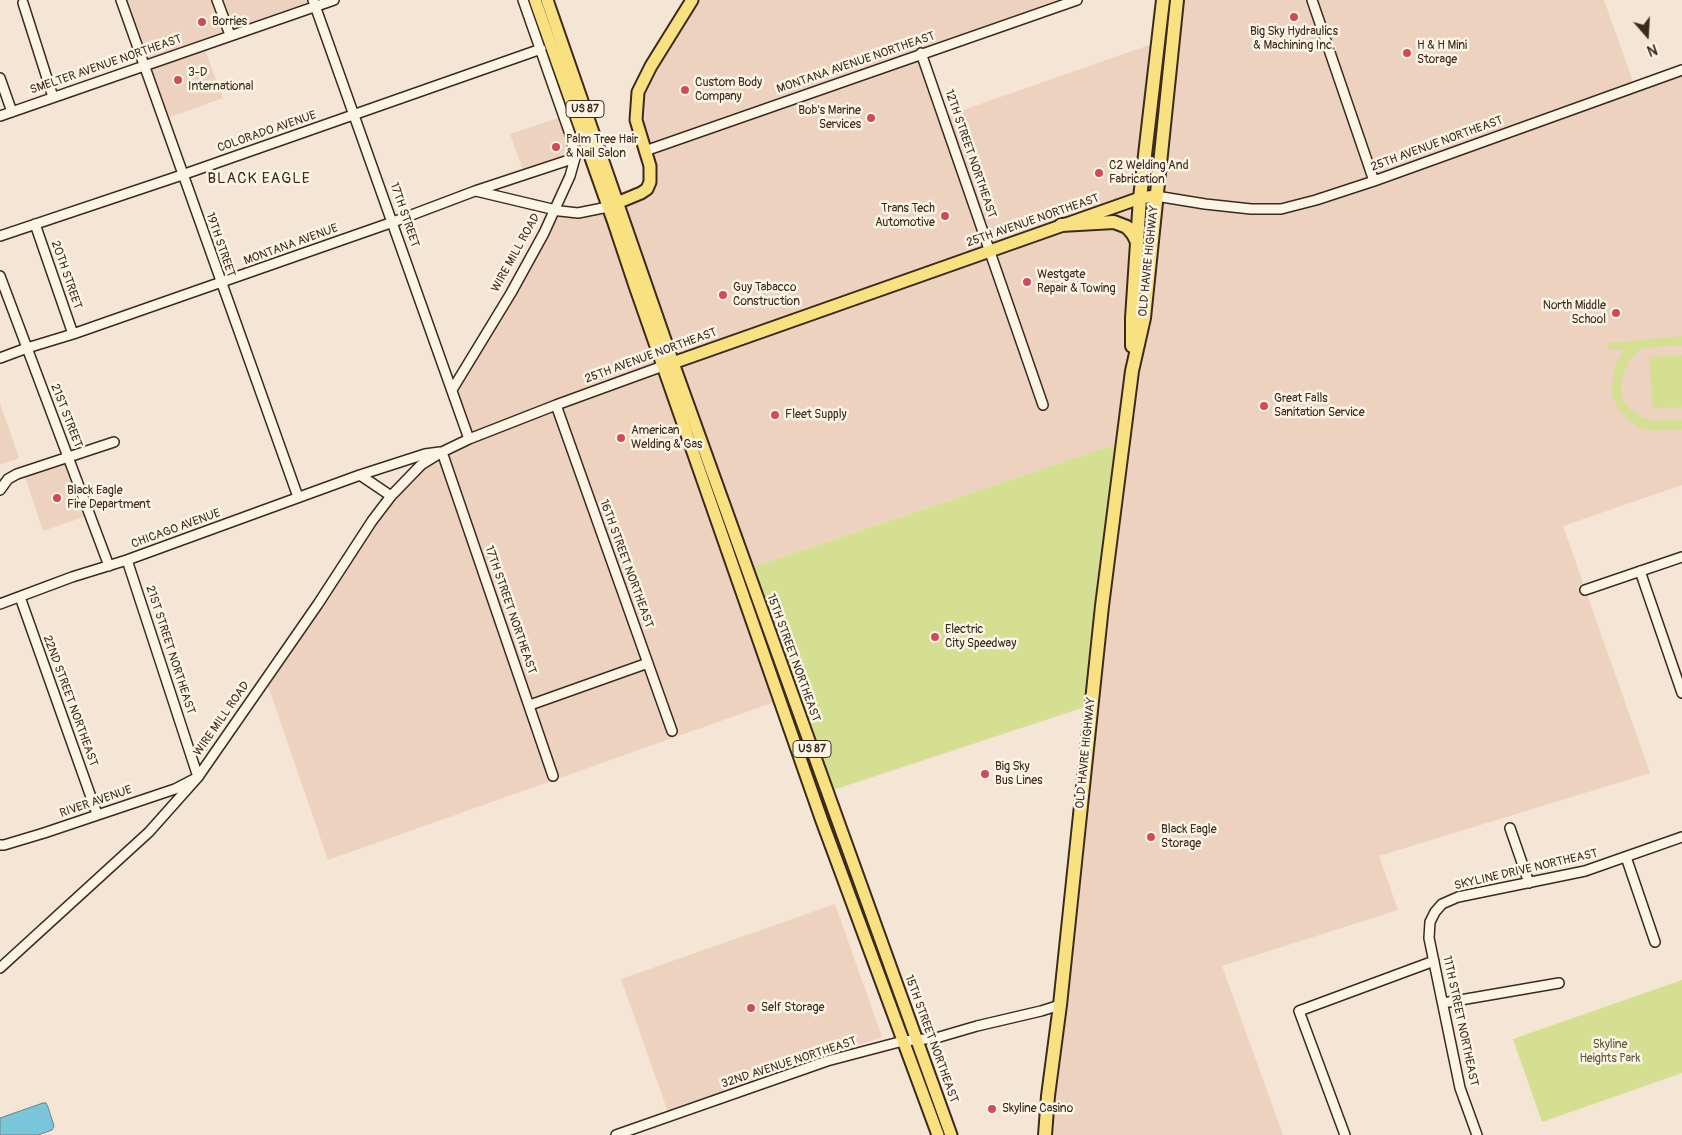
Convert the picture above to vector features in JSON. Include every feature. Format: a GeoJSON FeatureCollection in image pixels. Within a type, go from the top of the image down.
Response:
{"type":"FeatureCollection","features":[{"type":"Feature","properties":{"kind":"highway","name":"OLD HAVRE HIGHWAY"},"geometry":{"type":"LineString","coordinates":[[1132,371],[1132,318],[1140,198],[1163,0]]}},
{"type":"Feature","properties":{"kind":"highway","name":"OLD HAVRE HIGHWAY"},"geometry":{"type":"LineString","coordinates":[[1045,1135],[1102,606],[1132,371],[1144,318],[1177,0]]}},
{"type":"Feature","properties":{"kind":"highway"},"geometry":{"type":"LineString","coordinates":[[1062,225],[1114,222],[1127,227],[1137,242]]}},
{"type":"Feature","properties":{"kind":"main road","name":"US 87"},"geometry":{"type":"LineString","coordinates":[[534,0],[613,205]]}},
{"type":"Feature","properties":{"kind":"main road","name":"US 87"},"geometry":{"type":"LineString","coordinates":[[547,0],[613,205]]}},
{"type":"Feature","properties":{"kind":"main road","name":"WIRE MILL ROAD"},"geometry":{"type":"LineString","coordinates":[[613,205],[641,193],[647,189],[650,182],[650,166],[636,120],[638,92],[651,66],[692,0]]}},
{"type":"Feature","properties":{"kind":"main road","name":"25TH AVENUE NORTHEAST"},"geometry":{"type":"LineString","coordinates":[[668,365],[1062,225],[1140,198],[1156,196]]}},
{"type":"Feature","properties":{"kind":"main road","name":"15TH STREET NORTHEAST"},"geometry":{"type":"LineString","coordinates":[[613,205],[822,821],[938,1135]]}},
{"type":"Feature","properties":{"kind":"main road","name":"15TH STREET NORTHEAST"},"geometry":{"type":"LineString","coordinates":[[668,365],[950,1135]]}},
{"type":"Feature","properties":{"kind":"street","name":"19TH STREET"},"geometry":{"type":"LineString","coordinates":[[120,0],[298,497]]}},
{"type":"Feature","properties":{"kind":"street"},"geometry":{"type":"LineString","coordinates":[[217,0],[230,35]]}},
{"type":"Feature","properties":{"kind":"street","name":"SMELTER AVENUE NORTHEAST"},"geometry":{"type":"LineString","coordinates":[[0,116],[230,35],[314,3],[334,0]]}},
{"type":"Feature","properties":{"kind":"street"},"geometry":{"type":"LineString","coordinates":[[475,191],[555,210],[570,176],[575,158],[571,137],[523,0]]}},
{"type":"Feature","properties":{"kind":"street","name":"MONTANA AVENUE NORTHEAST"},"geometry":{"type":"LineString","coordinates":[[645,151],[1077,0]]}},
{"type":"Feature","properties":{"kind":"street"},"geometry":{"type":"LineString","coordinates":[[1312,0],[1374,181]]}},
{"type":"Feature","properties":{"kind":"street"},"geometry":{"type":"LineString","coordinates":[[23,3],[52,97]]}},
{"type":"Feature","properties":{"kind":"street","name":"17TH STREET"},"geometry":{"type":"LineString","coordinates":[[314,3],[469,439]]}},
{"type":"Feature","properties":{"kind":"street","name":"COLORADO AVENUE"},"geometry":{"type":"LineString","coordinates":[[0,236],[182,175],[541,49]]}},
{"type":"Feature","properties":{"kind":"street","name":"12TH STREET NORTHEAST"},"geometry":{"type":"LineString","coordinates":[[921,53],[1043,405]]}},
{"type":"Feature","properties":{"kind":"street","name":"25TH AVENUE NORTHEAST"},"geometry":{"type":"LineString","coordinates":[[1156,196],[1241,208],[1282,210],[1374,181],[1682,70]]}},
{"type":"Feature","properties":{"kind":"street"},"geometry":{"type":"LineString","coordinates":[[0,78],[12,112]]}},
{"type":"Feature","properties":{"kind":"street","name":"MONTANA AVENUE"},"geometry":{"type":"LineString","coordinates":[[0,358],[220,283],[475,191],[575,158]]}},
{"type":"Feature","properties":{"kind":"street","name":"WIRE MILL ROAD"},"geometry":{"type":"LineString","coordinates":[[452,390],[516,284],[555,210],[578,213],[613,205]]}},
{"type":"Feature","properties":{"kind":"street","name":"20TH STREET"},"geometry":{"type":"LineString","coordinates":[[34,224],[73,334]]}},
{"type":"Feature","properties":{"kind":"street","name":"21ST STREET"},"geometry":{"type":"LineString","coordinates":[[0,276],[109,566]]}},
{"type":"Feature","properties":{"kind":"street","name":"25TH AVENUE NORTHEAST"},"geometry":{"type":"LineString","coordinates":[[432,458],[469,439],[556,405],[668,365]]}},
{"type":"Feature","properties":{"kind":"street","name":"16TH STREET NORTHEAST"},"geometry":{"type":"LineString","coordinates":[[556,405],[672,731]]}},
{"type":"Feature","properties":{"kind":"street"},"geometry":{"type":"LineString","coordinates":[[0,490],[8,479],[17,474],[114,442]]}},
{"type":"Feature","properties":{"kind":"street","name":"CHICAGO AVENUE"},"geometry":{"type":"LineString","coordinates":[[0,604],[360,475],[426,454],[442,452]]}},
{"type":"Feature","properties":{"kind":"street","name":"17TH STREET NORTHEAST"},"geometry":{"type":"LineString","coordinates":[[442,452],[554,776]]}},
{"type":"Feature","properties":{"kind":"street","name":"WIRE MILL ROAD"},"geometry":{"type":"LineString","coordinates":[[0,968],[149,832],[198,777],[318,604],[372,521],[391,496],[421,466],[432,458]]}},
{"type":"Feature","properties":{"kind":"street"},"geometry":{"type":"LineString","coordinates":[[360,475],[391,496]]}},
{"type":"Feature","properties":{"kind":"street"},"geometry":{"type":"LineString","coordinates":[[1586,590],[1682,557]]}},
{"type":"Feature","properties":{"kind":"street","name":"21ST STREET NORTHEAST"},"geometry":{"type":"LineString","coordinates":[[127,560],[198,777]]}},
{"type":"Feature","properties":{"kind":"street"},"geometry":{"type":"LineString","coordinates":[[1640,571],[1678,669],[1682,693]]}},
{"type":"Feature","properties":{"kind":"street","name":"22ND STREET NORTHEAST"},"geometry":{"type":"LineString","coordinates":[[20,597],[97,814]]}},
{"type":"Feature","properties":{"kind":"street"},"geometry":{"type":"LineString","coordinates":[[530,705],[648,662]]}},
{"type":"Feature","properties":{"kind":"street","name":"RIVER AVENUE"},"geometry":{"type":"LineString","coordinates":[[0,845],[44,833],[175,788],[198,777]]}},
{"type":"Feature","properties":{"kind":"street"},"geometry":{"type":"LineString","coordinates":[[1510,828],[1529,883]]}},
{"type":"Feature","properties":{"kind":"street","name":"SKYLINE DRIVE NORTHEAST"},"geometry":{"type":"LineString","coordinates":[[1435,912],[1442,904],[1458,897],[1585,872],[1682,837]]}},
{"type":"Feature","properties":{"kind":"street"},"geometry":{"type":"LineString","coordinates":[[1626,857],[1655,942]]}},
{"type":"Feature","properties":{"kind":"street","name":"11TH STREET NORTHEAST"},"geometry":{"type":"LineString","coordinates":[[1435,912],[1430,922],[1429,938],[1460,1088],[1477,1135]]}},
{"type":"Feature","properties":{"kind":"street"},"geometry":{"type":"LineString","coordinates":[[1345,1135],[1299,1011],[1434,962]]}},
{"type":"Feature","properties":{"kind":"street"},"geometry":{"type":"LineString","coordinates":[[1443,1003],[1559,982]]}},
{"type":"Feature","properties":{"kind":"street","name":"32ND AVENUE NORTHEAST"},"geometry":{"type":"LineString","coordinates":[[616,1135],[827,1061],[903,1041],[936,1038],[1060,1005]]}},
{"type":"Feature","properties":{"kind":"shaded area"},"geometry":{"type":"Polygon","coordinates":[[[121,0],[313,0],[315,6],[203,45],[223,98],[162,120],[121,0]]]}},
{"type":"Feature","properties":{"kind":"shaded area"},"geometry":{"type":"Polygon","coordinates":[[[693,0],[1077,0],[922,53],[943,117],[1158,42],[1132,368],[1177,0],[1604,0],[1635,87],[1682,70],[1682,485],[1563,526],[1650,773],[1379,856],[1398,910],[1222,966],[1283,1135],[1043,1135],[1123,442],[747,569],[618,203],[650,182],[638,129],[638,92],[693,0]]]}},
{"type":"Feature","properties":{"kind":"shaded area"},"geometry":{"type":"Polygon","coordinates":[[[564,116],[575,158],[525,175],[510,134],[564,116]]]}},
{"type":"Feature","properties":{"kind":"shaded area"},"geometry":{"type":"Polygon","coordinates":[[[608,207],[780,700],[328,860],[266,680],[391,496],[411,475],[469,439],[452,390],[555,210],[578,213],[608,207]]]}},
{"type":"Feature","properties":{"kind":"shaded area"},"geometry":{"type":"Polygon","coordinates":[[[0,403],[19,458],[0,465],[0,403]]]}},
{"type":"Feature","properties":{"kind":"shaded area"},"geometry":{"type":"Polygon","coordinates":[[[68,457],[90,515],[43,531],[23,471],[68,457]]]}},
{"type":"Feature","properties":{"kind":"shaded area","name":"Self Storage"},"geometry":{"type":"Polygon","coordinates":[[[835,904],[882,1037],[668,1112],[621,979],[835,904]]]}},
{"type":"Feature","properties":{"kind":"green space"},"geometry":{"type":"Polygon","coordinates":[[[1682,336],[1682,345],[1644,348],[1629,360],[1621,381],[1624,403],[1643,418],[1653,421],[1682,419],[1682,429],[1655,431],[1643,429],[1635,425],[1619,410],[1614,400],[1611,390],[1615,365],[1625,349],[1609,350],[1608,343],[1682,336]]]}},
{"type":"Feature","properties":{"kind":"green space"},"geometry":{"type":"Polygon","coordinates":[[[1682,355],[1682,407],[1653,409],[1649,357],[1682,355]]]}},
{"type":"Feature","properties":{"kind":"green space","name":"Electric City Speedway"},"geometry":{"type":"Polygon","coordinates":[[[1123,442],[1091,705],[827,792],[747,569],[1123,442]]]}},
{"type":"Feature","properties":{"kind":"green space","name":"Skyline Heights Park"},"geometry":{"type":"Polygon","coordinates":[[[1682,980],[1682,1073],[1542,1122],[1513,1039],[1682,980]]]}},
{"type":"Feature","properties":{"kind":"water"},"geometry":{"type":"Polygon","coordinates":[[[46,1103],[48,1107],[54,1126],[52,1130],[38,1135],[0,1135],[0,1118],[46,1103]]]}},
{"type":"Feature","properties":{"kind":"place","name":"Big Sky Hydraulics & Machining Inc."},"geometry":{"type":"Point","coordinates":[1294,17]}},
{"type":"Feature","properties":{"kind":"place","name":"Borries"},"geometry":{"type":"Point","coordinates":[202,22]}},
{"type":"Feature","properties":{"kind":"place","name":"H & H Mini Storage"},"geometry":{"type":"Point","coordinates":[1407,53]}},
{"type":"Feature","properties":{"kind":"place","name":"3-D International"},"geometry":{"type":"Point","coordinates":[178,80]}},
{"type":"Feature","properties":{"kind":"place","name":"Custom Body Company"},"geometry":{"type":"Point","coordinates":[685,90]}},
{"type":"Feature","properties":{"kind":"place","name":"Bob's Marine Services"},"geometry":{"type":"Point","coordinates":[871,118]}},
{"type":"Feature","properties":{"kind":"place","name":"Palm Tree Hair & Nail Salon"},"geometry":{"type":"Point","coordinates":[556,147]}},
{"type":"Feature","properties":{"kind":"place","name":"C2 Welding And Fabrication"},"geometry":{"type":"Point","coordinates":[1099,173]}},
{"type":"Feature","properties":{"kind":"place","name":"Trans Tech Automotive"},"geometry":{"type":"Point","coordinates":[945,216]}},
{"type":"Feature","properties":{"kind":"place","name":"Westgate Repair & Towing"},"geometry":{"type":"Point","coordinates":[1027,282]}},
{"type":"Feature","properties":{"kind":"place","name":"Guy Tabacco Construction"},"geometry":{"type":"Point","coordinates":[723,295]}},
{"type":"Feature","properties":{"kind":"place","name":"North Middle School"},"geometry":{"type":"Point","coordinates":[1616,313]}},
{"type":"Feature","properties":{"kind":"place","name":"Great Falls Sanitation Service"},"geometry":{"type":"Point","coordinates":[1264,406]}},
{"type":"Feature","properties":{"kind":"place","name":"Fleet Supply"},"geometry":{"type":"Point","coordinates":[775,415]}},
{"type":"Feature","properties":{"kind":"place","name":"American Welding & Gas"},"geometry":{"type":"Point","coordinates":[621,438]}},
{"type":"Feature","properties":{"kind":"place","name":"Black Eagle Fire Department"},"geometry":{"type":"Point","coordinates":[57,498]}},
{"type":"Feature","properties":{"kind":"place","name":"Electric City Speedway"},"geometry":{"type":"Point","coordinates":[935,637]}},
{"type":"Feature","properties":{"kind":"place","name":"Big Sky Bus Lines"},"geometry":{"type":"Point","coordinates":[985,774]}},
{"type":"Feature","properties":{"kind":"place","name":"Black Eagle Storage"},"geometry":{"type":"Point","coordinates":[1151,837]}},
{"type":"Feature","properties":{"kind":"place","name":"Self Storage"},"geometry":{"type":"Point","coordinates":[751,1008]}},
{"type":"Feature","properties":{"kind":"place","name":"Skyline Casino"},"geometry":{"type":"Point","coordinates":[992,1109]}},
{"type":"Feature","properties":{"kind":"district","name":"BLACK EAGLE"},"geometry":{"type":"Point","coordinates":[259,179]}}]}
